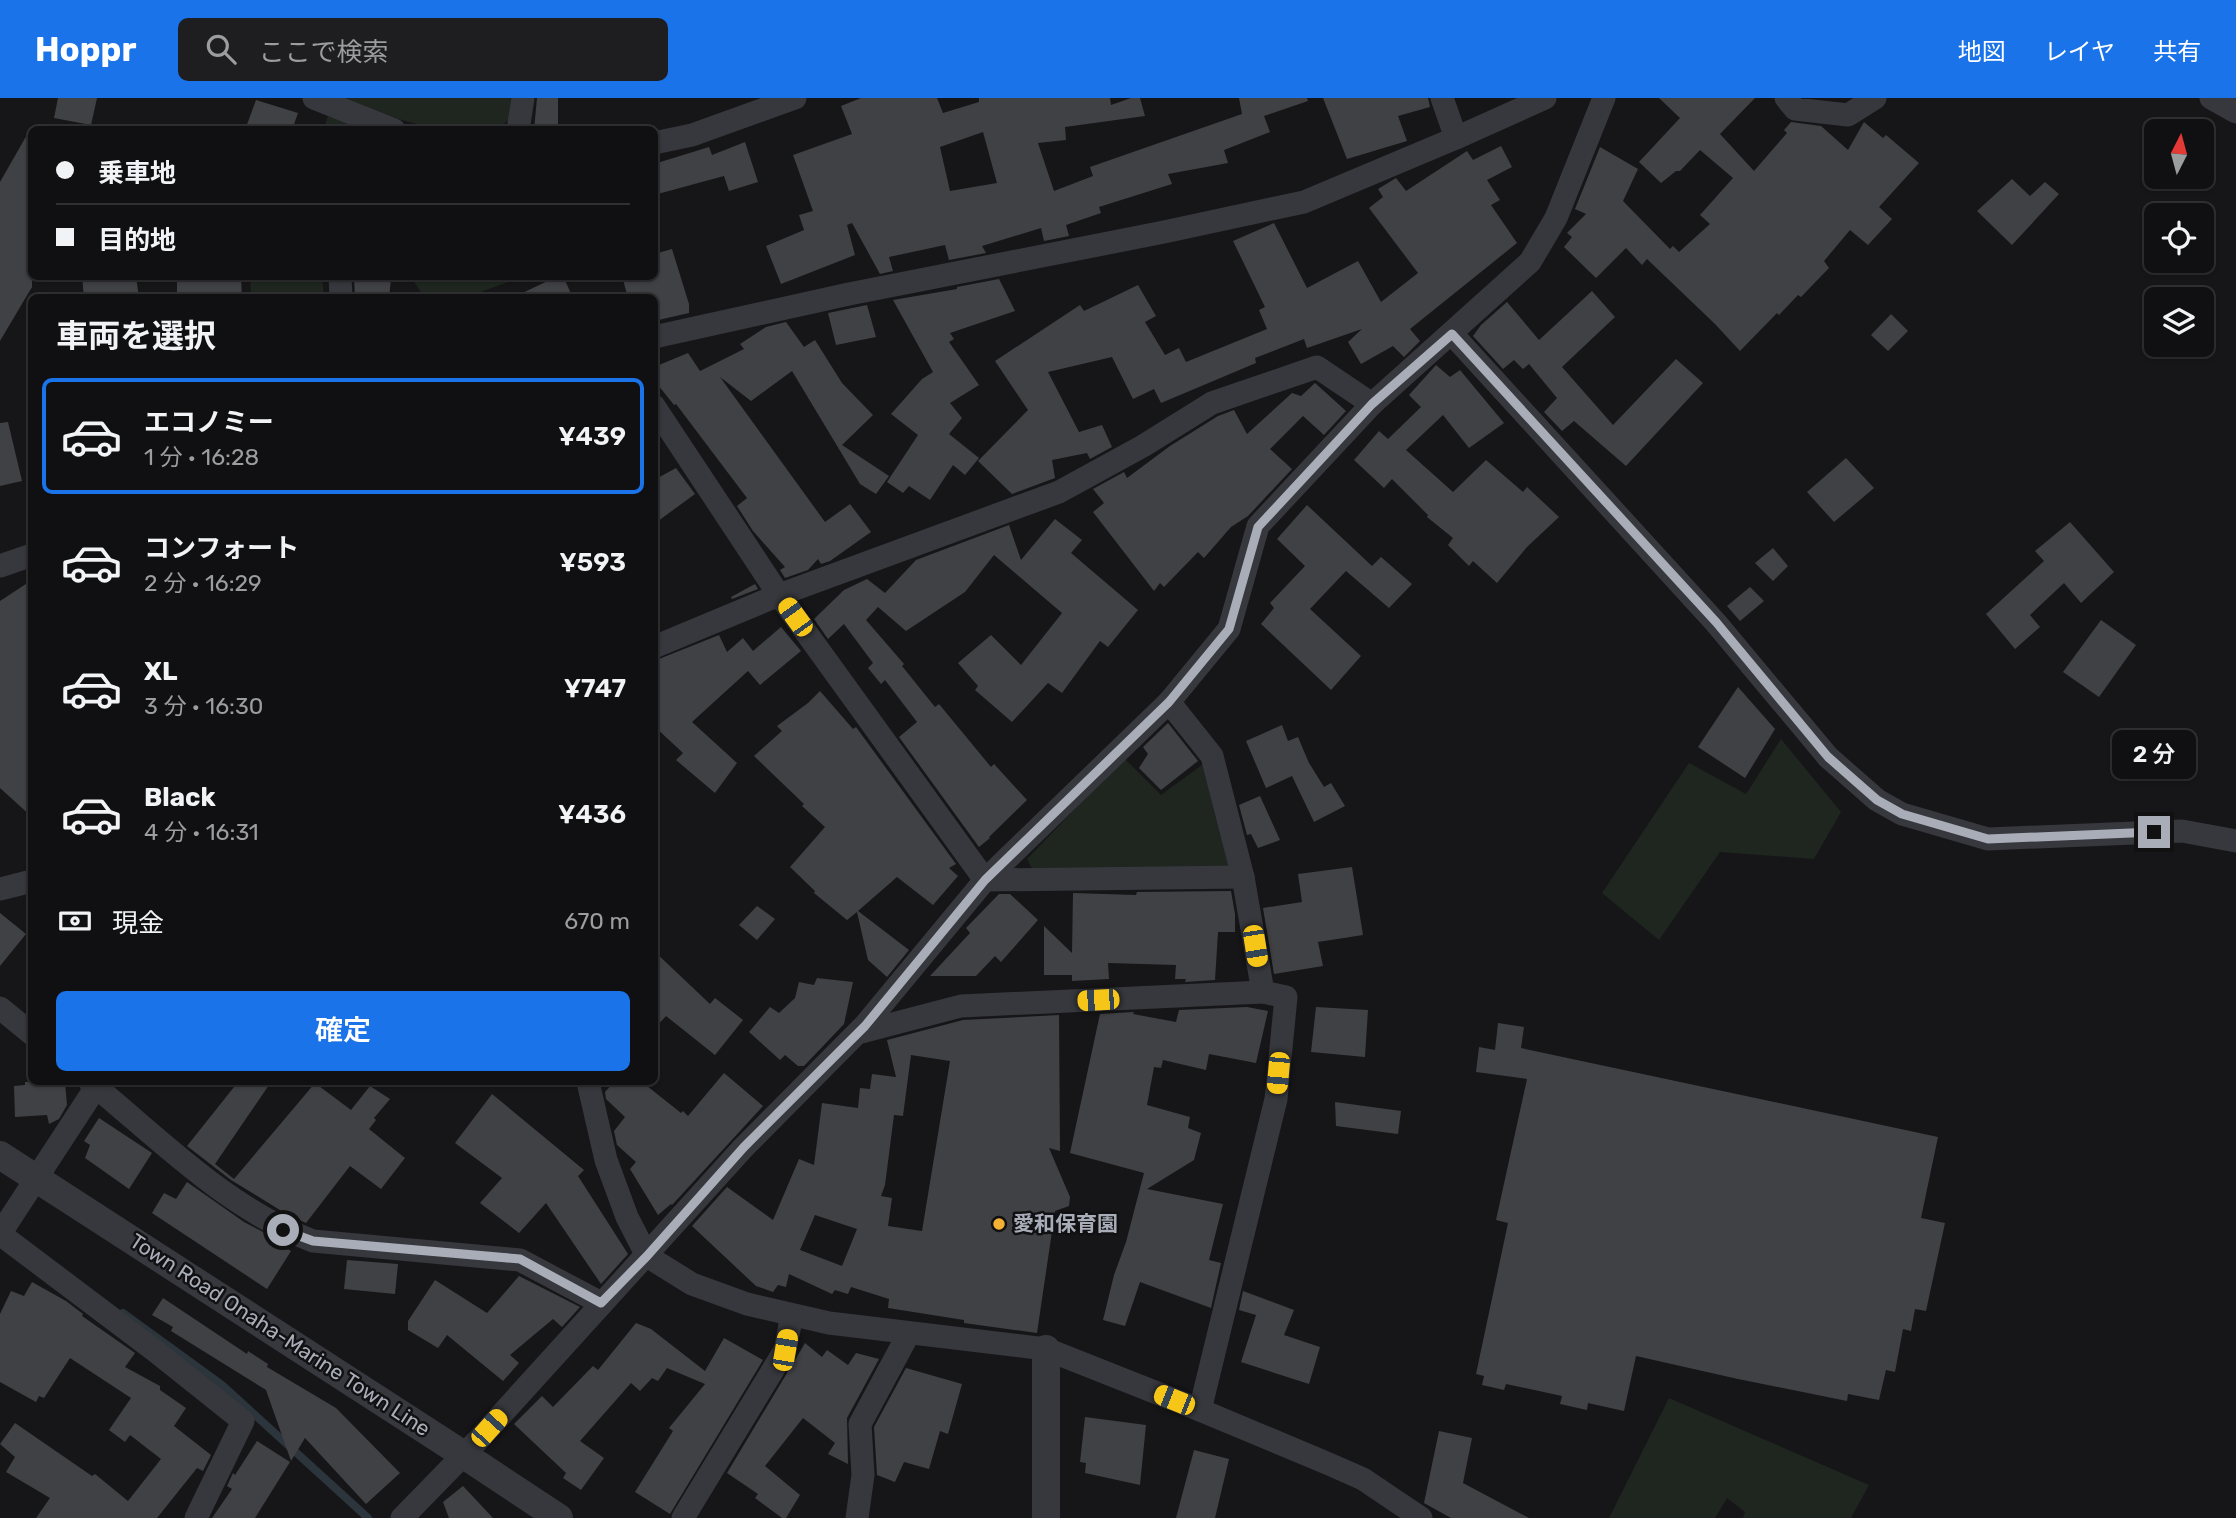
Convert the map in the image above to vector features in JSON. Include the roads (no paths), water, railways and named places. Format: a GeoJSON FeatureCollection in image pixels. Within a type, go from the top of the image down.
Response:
{"type":"FeatureCollection","features":[{"type":"Feature","properties":{"kind":"street"},"geometry":{"type":"LineString","coordinates":[[519,126],[523,98]]}},
{"type":"Feature","properties":{"kind":"street"},"geometry":{"type":"LineString","coordinates":[[658,142],[692,135],[795,98]]}},
{"type":"Feature","properties":{"kind":"street"},"geometry":{"type":"LineString","coordinates":[[1442,98],[1456,138]]}},
{"type":"Feature","properties":{"kind":"street"},"geometry":{"type":"LineString","coordinates":[[658,336],[849,294],[1304,202],[1545,98]]}},
{"type":"Feature","properties":{"kind":"street"},"geometry":{"type":"LineString","coordinates":[[402,1518],[464,1455],[744,1147],[858,1033],[985,880],[1169,702],[1229,629],[1258,527],[1372,404],[1530,262],[1556,218],[1604,98]]}},
{"type":"Feature","properties":{"kind":"street"},"geometry":{"type":"LineString","coordinates":[[1786,98],[1795,109],[1848,115],[1875,98]]}},
{"type":"Feature","properties":{"kind":"street"},"geometry":{"type":"LineString","coordinates":[[2211,98],[2236,112]]}},
{"type":"Feature","properties":{"kind":"street"},"geometry":{"type":"LineString","coordinates":[[326,100],[381,126]]}},
{"type":"Feature","properties":{"kind":"street"},"geometry":{"type":"LineString","coordinates":[[1452,334],[1716,622],[1828,757],[1877,800],[1902,814],[1988,839],[2182,831],[2236,841]]}},
{"type":"Feature","properties":{"kind":"street"},"geometry":{"type":"LineString","coordinates":[[658,645],[779,595],[1059,492],[1143,446],[1212,403],[1318,368],[1372,404]]}},
{"type":"Feature","properties":{"kind":"street"},"geometry":{"type":"LineString","coordinates":[[658,412],[779,595],[985,880]]}},
{"type":"Feature","properties":{"kind":"street"},"geometry":{"type":"LineString","coordinates":[[0,566],[28,556]]}},
{"type":"Feature","properties":{"kind":"street"},"geometry":{"type":"LineString","coordinates":[[1169,702],[1212,756],[1244,877],[1263,992]]}},
{"type":"Feature","properties":{"kind":"street"},"geometry":{"type":"LineString","coordinates":[[985,880],[1244,877]]}},
{"type":"Feature","properties":{"kind":"street"},"geometry":{"type":"LineString","coordinates":[[0,889],[28,881]]}},
{"type":"Feature","properties":{"kind":"street"},"geometry":{"type":"LineString","coordinates":[[858,1033],[961,1006],[1263,992],[1286,996],[1276,1099],[1200,1410]]}},
{"type":"Feature","properties":{"kind":"street"},"geometry":{"type":"LineString","coordinates":[[0,1008],[28,1031]]}},
{"type":"Feature","properties":{"kind":"street"},"geometry":{"type":"LineString","coordinates":[[92,1085],[0,1234],[243,1421],[196,1518]]}},
{"type":"Feature","properties":{"kind":"street"},"geometry":{"type":"LineString","coordinates":[[94,1085],[199,1175],[283,1230],[313,1241],[520,1259],[601,1303]]}},
{"type":"Feature","properties":{"kind":"street"},"geometry":{"type":"LineString","coordinates":[[589,1085],[606,1160],[627,1217],[647,1256],[692,1284],[747,1304],[829,1323],[1046,1349],[1363,1479],[1421,1518]]}},
{"type":"Feature","properties":{"kind":"street","name":"Town Road Onaha-Marine Town Line"},"geometry":{"type":"LineString","coordinates":[[0,1154],[559,1518]]}},
{"type":"Feature","properties":{"kind":"street"},"geometry":{"type":"LineString","coordinates":[[683,1518],[785,1350],[792,1315]]}},
{"type":"Feature","properties":{"kind":"street"},"geometry":{"type":"LineString","coordinates":[[857,1518],[863,1475],[860,1423],[909,1333]]}},
{"type":"Feature","properties":{"kind":"street"},"geometry":{"type":"LineString","coordinates":[[1046,1349],[1046,1518]]}},
{"type":"Feature","properties":{"kind":"waterway"},"geometry":{"type":"LineString","coordinates":[[123,1313],[222,1385],[368,1518]]}},
{"type":"Feature","properties":{"kind":"place","name":"愛和保育園"},"geometry":{"type":"Point","coordinates":[999,1224]}}]}
